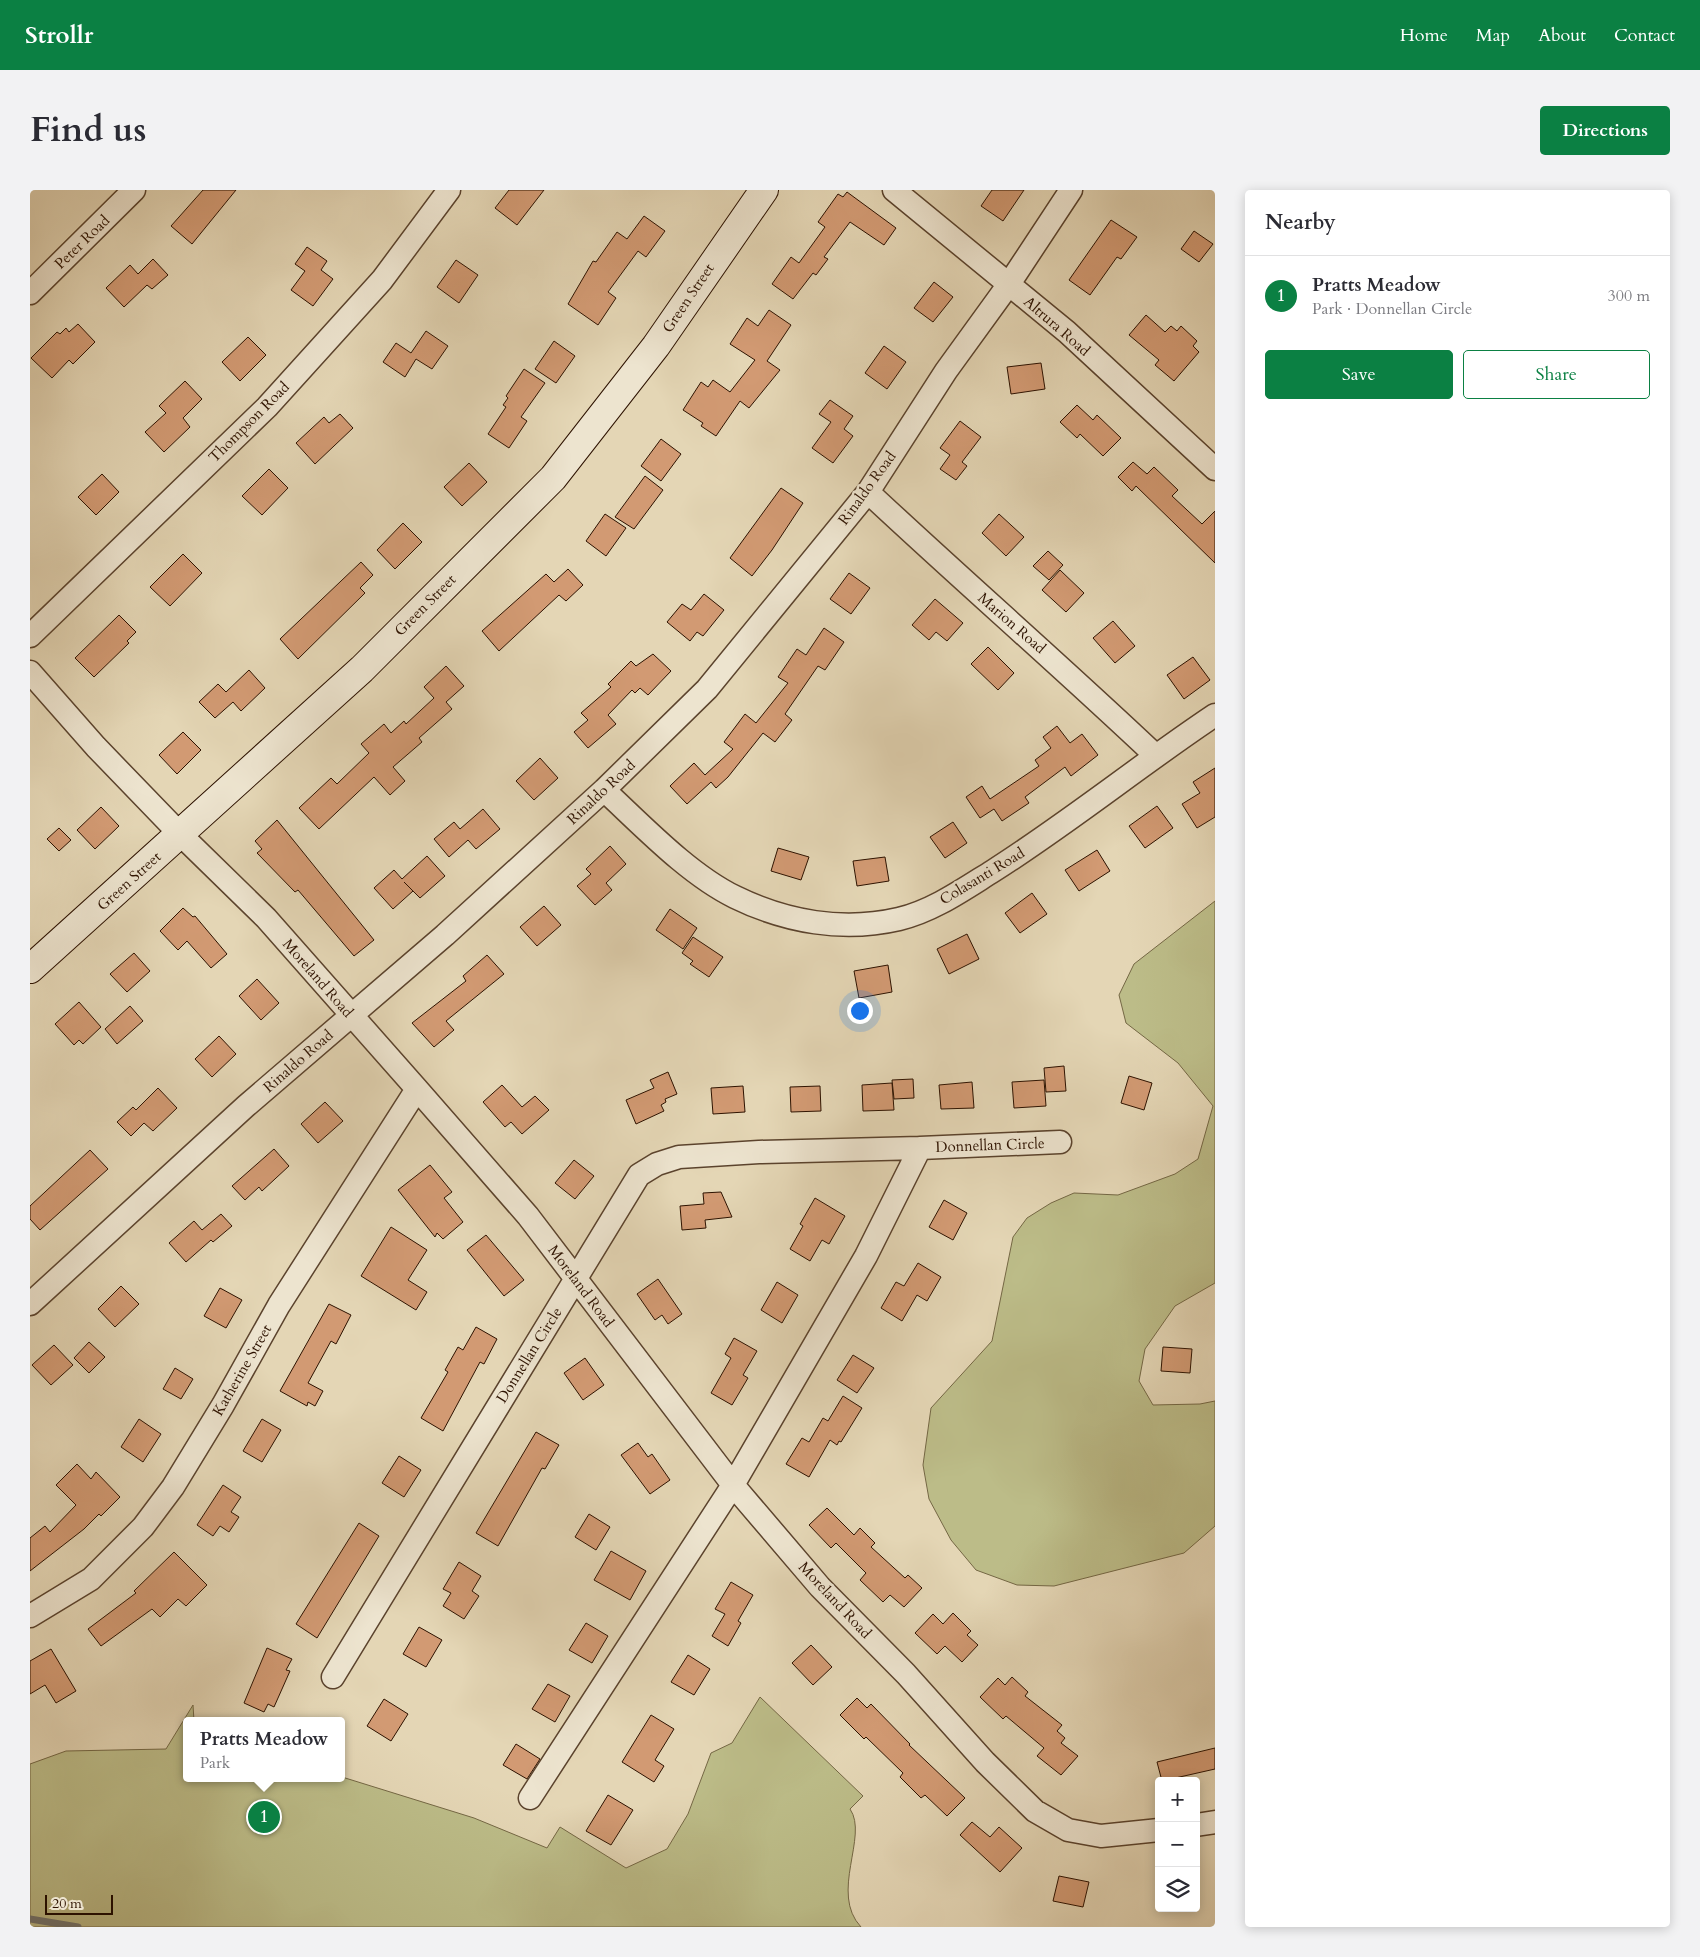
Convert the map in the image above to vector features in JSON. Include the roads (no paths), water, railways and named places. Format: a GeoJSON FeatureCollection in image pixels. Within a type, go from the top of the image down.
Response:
{"type":"FeatureCollection","features":[{"type":"Feature","properties":{"kind":"main road","name":"Green Street"},"geometry":{"type":"LineString","coordinates":[[30,969],[362,669],[553,478],[656,346],[764,190]]}},
{"type":"Feature","properties":{"kind":"street","name":"Peter Road"},"geometry":{"type":"LineString","coordinates":[[30,294],[134,190]]}},
{"type":"Feature","properties":{"kind":"street","name":"Thompson Road"},"geometry":{"type":"LineString","coordinates":[[30,636],[267,407],[382,280],[449,190]]}},
{"type":"Feature","properties":{"kind":"street","name":"Altrura Road"},"geometry":{"type":"LineString","coordinates":[[894,190],[1068,332],[1215,468]]}},
{"type":"Feature","properties":{"kind":"street","name":"Rinaldo Road"},"geometry":{"type":"LineString","coordinates":[[30,1304],[239,1112],[445,935],[604,790],[707,689],[868,492],[946,371],[1009,284],[1072,190]]}},
{"type":"Feature","properties":{"kind":"street","name":"Marion Road"},"geometry":{"type":"LineString","coordinates":[[868,492],[960,578],[1048,654],[1155,755]]}},
{"type":"Feature","properties":{"kind":"street","name":"Moreland Road"},"geometry":{"type":"LineString","coordinates":[[30,672],[96,747],[180,834],[266,918],[417,1089],[528,1216],[733,1485],[820,1587],[906,1674],[985,1762],[1035,1811],[1068,1830],[1101,1836],[1155,1830]]}},
{"type":"Feature","properties":{"kind":"street","name":"Colasanti Road"},"geometry":{"type":"LineString","coordinates":[[604,790],[684,862],[733,896],[770,912],[808,923],[851,925],[900,919],[950,898],[1026,850],[1155,755],[1215,715]]}},
{"type":"Feature","properties":{"kind":"street","name":"Katherine Street"},"geometry":{"type":"LineString","coordinates":[[30,1616],[91,1579],[143,1527],[173,1487],[223,1405],[280,1304],[417,1089]]}},
{"type":"Feature","properties":{"kind":"street","name":"Donnellan Circle"},"geometry":{"type":"LineString","coordinates":[[333,1677],[502,1397],[577,1280],[609,1222],[639,1175],[657,1164],[679,1157],[759,1152],[1060,1142]]}},
{"type":"Feature","properties":{"kind":"street","name":"Donnellan Circle"},"geometry":{"type":"LineString","coordinates":[[530,1798],[733,1485],[866,1256],[920,1148]]}},
{"type":"Feature","properties":{"kind":"street"},"geometry":{"type":"LineString","coordinates":[[1200,1824],[1215,1822]]}},
{"type":"Feature","properties":{"kind":"waterway"},"geometry":{"type":"LineString","coordinates":[[30,1919],[78,1927]]}},
{"type":"Feature","properties":{"kind":"place","name":"Pratts Meadow"},"geometry":{"type":"Point","coordinates":[264,1817]}}]}
